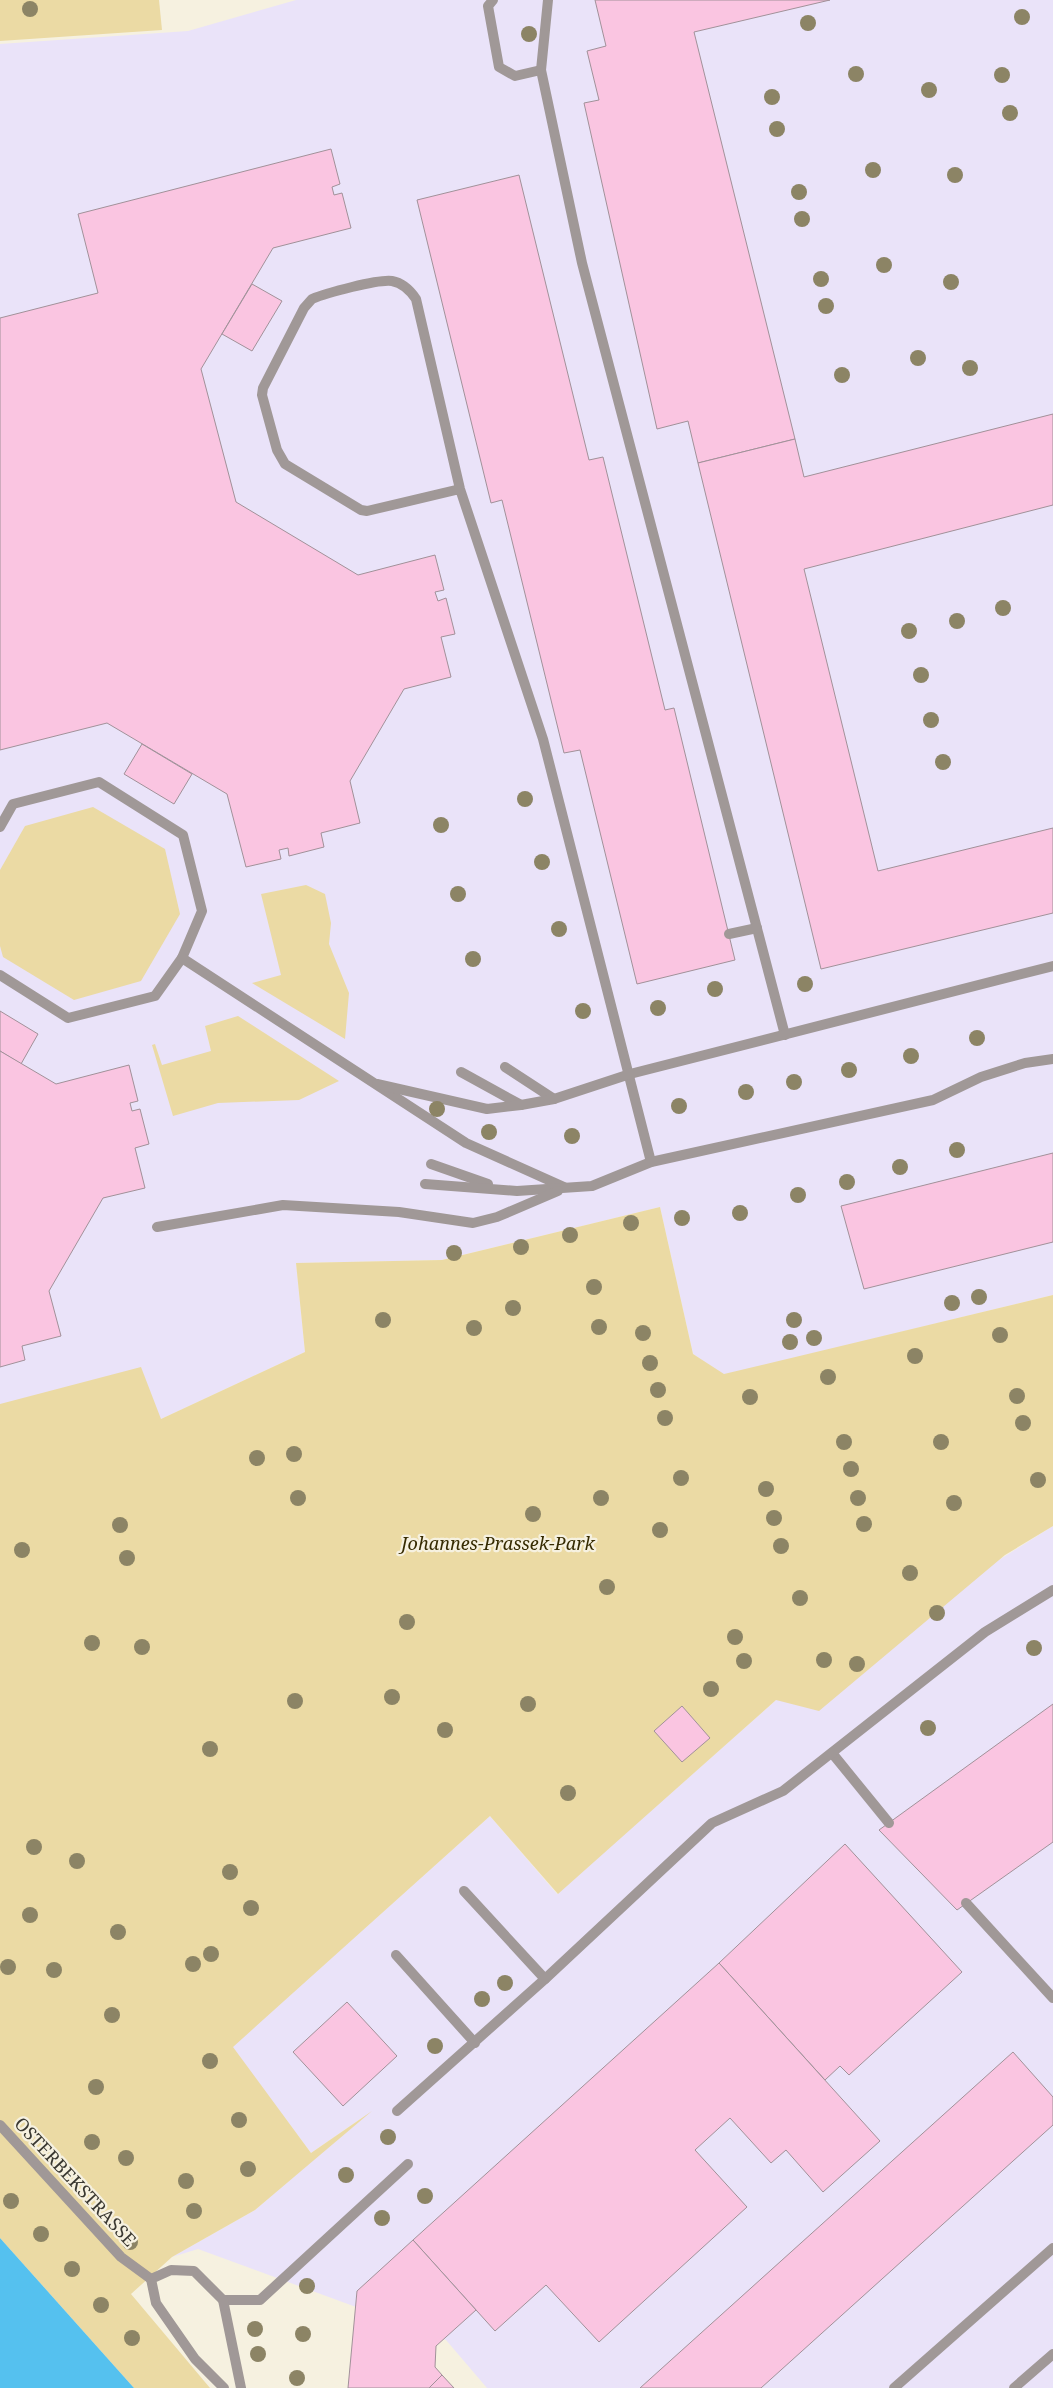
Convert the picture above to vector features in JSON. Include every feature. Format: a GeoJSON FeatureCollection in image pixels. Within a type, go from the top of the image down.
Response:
{"type":"FeatureCollection","features":[{"type":"Feature","properties":{"kind":"street"},"geometry":{"type":"LineString","coordinates":[[493,0],[488,6],[500,67],[515,76],[541,70]]}},
{"type":"Feature","properties":{"kind":"street"},"geometry":{"type":"LineString","coordinates":[[548,0],[541,70],[582,263],[785,1035]]}},
{"type":"Feature","properties":{"kind":"street"},"geometry":{"type":"LineString","coordinates":[[460,489],[367,511],[361,510],[285,464],[277,450],[262,395],[304,308],[312,298],[384,281],[401,284],[410,290],[416,299],[460,489],[543,739],[651,1162]]}},
{"type":"Feature","properties":{"kind":"street"},"geometry":{"type":"LineString","coordinates":[[0,827],[13,804],[99,782],[183,835],[202,911],[182,958],[155,996],[68,1018],[0,975]]}},
{"type":"Feature","properties":{"kind":"street"},"geometry":{"type":"LineString","coordinates":[[729,934],[757,928]]}},
{"type":"Feature","properties":{"kind":"street"},"geometry":{"type":"LineString","coordinates":[[182,958],[466,1143],[566,1188]]}},
{"type":"Feature","properties":{"kind":"street"},"geometry":{"type":"LineString","coordinates":[[377,1084],[487,1109],[521,1106],[554,1099],[630,1074],[1053,966]]}},
{"type":"Feature","properties":{"kind":"street"},"geometry":{"type":"LineString","coordinates":[[425,1184],[498,1188],[517,1191],[592,1186],[651,1162],[934,1100],[981,1078],[1025,1063],[1053,1059]]}},
{"type":"Feature","properties":{"kind":"street"},"geometry":{"type":"LineString","coordinates":[[505,1067],[554,1099]]}},
{"type":"Feature","properties":{"kind":"street"},"geometry":{"type":"LineString","coordinates":[[460,1072],[521,1106]]}},
{"type":"Feature","properties":{"kind":"street"},"geometry":{"type":"LineString","coordinates":[[432,1164],[498,1188]]}},
{"type":"Feature","properties":{"kind":"street"},"geometry":{"type":"LineString","coordinates":[[157,1227],[282,1205],[399,1212],[473,1222],[497,1217],[566,1188]]}},
{"type":"Feature","properties":{"kind":"street"},"geometry":{"type":"LineString","coordinates":[[397,2111],[545,1979],[712,1823],[783,1791],[985,1632],[1053,1590]]}},
{"type":"Feature","properties":{"kind":"street"},"geometry":{"type":"LineString","coordinates":[[832,1753],[889,1823]]}},
{"type":"Feature","properties":{"kind":"street"},"geometry":{"type":"LineString","coordinates":[[464,1891],[545,1979]]}},
{"type":"Feature","properties":{"kind":"street"},"geometry":{"type":"LineString","coordinates":[[966,1903],[1053,1998]]}},
{"type":"Feature","properties":{"kind":"street"},"geometry":{"type":"LineString","coordinates":[[396,1955],[475,2043]]}},
{"type":"Feature","properties":{"kind":"street","name":"OSTERBEKSTRASSE"},"geometry":{"type":"LineString","coordinates":[[0,2125],[120,2257],[151,2279]]}},
{"type":"Feature","properties":{"kind":"street"},"geometry":{"type":"LineString","coordinates":[[223,2300],[260,2300],[408,2164]]}},
{"type":"Feature","properties":{"kind":"street"},"geometry":{"type":"LineString","coordinates":[[894,2388],[1053,2248]]}},
{"type":"Feature","properties":{"kind":"street"},"geometry":{"type":"LineString","coordinates":[[224,2388],[195,2359],[156,2303],[151,2279],[171,2270],[194,2271],[223,2300],[241,2388]]}},
{"type":"Feature","properties":{"kind":"street"},"geometry":{"type":"LineString","coordinates":[[1014,2388],[1053,2354]]}},
{"type":"Feature","properties":{"kind":"shaded area"},"geometry":{"type":"Polygon","coordinates":[[[296,0],[1053,0],[1053,1295],[724,1375],[693,1354],[660,1207],[442,1260],[296,1263],[305,1352],[159,1420],[0,1453],[0,44],[188,31],[296,0]]]}},
{"type":"Feature","properties":{"kind":"shaded area"},"geometry":{"type":"Polygon","coordinates":[[[1053,1526],[1053,2388],[487,2388],[446,2340],[198,2249],[172,2257],[255,2210],[366,2115],[311,2153],[232,2047],[490,1816],[557,1894],[776,1700],[1053,1526]]]}},
{"type":"Feature","properties":{"kind":"green space"},"geometry":{"type":"Polygon","coordinates":[[[0,0],[159,0],[162,30],[0,41],[0,0]]]}},
{"type":"Feature","properties":{"kind":"green space"},"geometry":{"type":"Polygon","coordinates":[[[93,807],[165,849],[180,914],[141,981],[74,1000],[3,957],[0,946],[0,870],[25,826],[93,807]]]}},
{"type":"Feature","properties":{"kind":"green space"},"geometry":{"type":"Polygon","coordinates":[[[306,885],[325,894],[331,923],[329,944],[349,993],[345,1039],[252,983],[281,975],[261,894],[306,885]]]}},
{"type":"Feature","properties":{"kind":"green space"},"geometry":{"type":"Polygon","coordinates":[[[238,1016],[339,1081],[299,1100],[218,1103],[173,1116],[152,1045],[155,1044],[162,1065],[211,1051],[205,1026],[238,1016]]]}},
{"type":"Feature","properties":{"kind":"green space","name":"Johannes-Prassek-Park"},"geometry":{"type":"Polygon","coordinates":[[[660,1207],[693,1354],[724,1374],[1053,1295],[1053,1526],[1005,1555],[819,1711],[776,1700],[558,1894],[490,1816],[233,2047],[311,2153],[372,2111],[255,2210],[172,2257],[131,2294],[210,2388],[134,2388],[0,2238],[0,1404],[141,1367],[161,1419],[305,1352],[296,1263],[442,1260],[660,1207]]]}},
{"type":"Feature","properties":{"kind":"water"},"geometry":{"type":"Polygon","coordinates":[[[0,2238],[134,2388],[0,2388],[0,2238]]]}},
{"type":"Feature","properties":{"kind":"building"},"geometry":{"type":"Polygon","coordinates":[[[595,0],[830,0],[694,32],[795,439],[698,463],[688,421],[657,429],[584,103],[599,100],[587,51],[606,46],[595,0]]]}},
{"type":"Feature","properties":{"kind":"building"},"geometry":{"type":"Polygon","coordinates":[[[331,149],[340,184],[332,187],[334,195],[342,193],[351,228],[273,248],[201,369],[236,502],[358,575],[435,555],[444,590],[435,592],[438,601],[446,598],[455,634],[441,637],[451,677],[404,689],[350,781],[360,823],[321,833],[324,847],[289,856],[288,848],[279,850],[281,859],[246,867],[227,794],[107,723],[0,750],[0,318],[98,293],[78,214],[331,149]]]}},
{"type":"Feature","properties":{"kind":"building"},"geometry":{"type":"Polygon","coordinates":[[[519,175],[589,460],[603,457],[665,710],[674,708],[735,960],[637,984],[580,750],[564,753],[502,500],[491,503],[417,200],[519,175]]]}},
{"type":"Feature","properties":{"kind":"building"},"geometry":{"type":"Polygon","coordinates":[[[252,284],[282,301],[252,351],[222,334],[252,284]]]}},
{"type":"Feature","properties":{"kind":"building"},"geometry":{"type":"Polygon","coordinates":[[[1053,414],[1053,505],[804,569],[878,871],[1053,828],[1053,913],[821,969],[698,463],[795,439],[804,477],[1053,414]]]}},
{"type":"Feature","properties":{"kind":"building"},"geometry":{"type":"Polygon","coordinates":[[[142,744],[192,774],[174,804],[124,774],[142,744]]]}},
{"type":"Feature","properties":{"kind":"building"},"geometry":{"type":"Polygon","coordinates":[[[0,1011],[38,1034],[21,1064],[0,1051],[0,1011]]]}},
{"type":"Feature","properties":{"kind":"building"},"geometry":{"type":"Polygon","coordinates":[[[0,1051],[56,1084],[129,1065],[138,1101],[130,1103],[132,1111],[140,1109],[149,1144],[135,1148],[145,1188],[103,1198],[49,1291],[61,1336],[22,1346],[25,1360],[0,1367],[0,1051]]]}},
{"type":"Feature","properties":{"kind":"building"},"geometry":{"type":"Polygon","coordinates":[[[1053,1153],[1053,1242],[864,1289],[841,1206],[1053,1153]]]}},
{"type":"Feature","properties":{"kind":"building"},"geometry":{"type":"Polygon","coordinates":[[[1053,1704],[1053,1842],[957,1910],[879,1830],[1053,1704]]]}},
{"type":"Feature","properties":{"kind":"building"},"geometry":{"type":"Polygon","coordinates":[[[682,1706],[710,1738],[682,1762],[654,1731],[682,1706]]]}},
{"type":"Feature","properties":{"kind":"building"},"geometry":{"type":"Polygon","coordinates":[[[845,1844],[962,1972],[849,2075],[840,2066],[825,2080],[719,1963],[845,1844]]]}},
{"type":"Feature","properties":{"kind":"building"},"geometry":{"type":"Polygon","coordinates":[[[719,1963],[880,2141],[823,2192],[786,2150],[771,2163],[730,2118],[695,2150],[747,2207],[599,2342],[546,2285],[495,2331],[413,2240],[719,1963]]]}},
{"type":"Feature","properties":{"kind":"building"},"geometry":{"type":"Polygon","coordinates":[[[347,2002],[397,2056],[343,2106],[293,2052],[347,2002]]]}},
{"type":"Feature","properties":{"kind":"building"},"geometry":{"type":"Polygon","coordinates":[[[1013,2052],[1053,2097],[1053,2125],[761,2388],[640,2388],[1013,2052]]]}},
{"type":"Feature","properties":{"kind":"building"},"geometry":{"type":"Polygon","coordinates":[[[413,2240],[476,2310],[436,2346],[435,2367],[442,2375],[429,2388],[348,2388],[357,2291],[413,2240]]]}},
{"type":"Feature","properties":{"kind":"building"},"geometry":{"type":"Polygon","coordinates":[[[442,2375],[454,2388],[429,2388],[442,2375]]]}}]}
